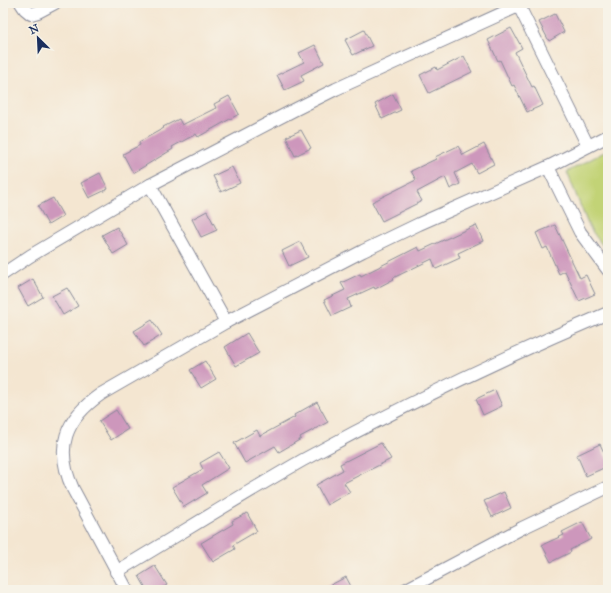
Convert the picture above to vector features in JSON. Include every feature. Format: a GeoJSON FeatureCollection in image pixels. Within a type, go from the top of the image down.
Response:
{"type":"FeatureCollection","features":[{"type":"Feature","properties":{"kind":"street"},"geometry":{"type":"LineString","coordinates":[[21,3],[30,14],[38,12],[56,3]]}},
{"type":"Feature","properties":{"kind":"street"},"geometry":{"type":"LineString","coordinates":[[3,274],[36,252],[150,186],[336,89],[522,5],[588,146]]}},
{"type":"Feature","properties":{"kind":"street"},"geometry":{"type":"LineString","coordinates":[[127,590],[116,572],[68,479],[64,463],[63,449],[65,437],[78,414],[88,403],[226,322],[363,251],[419,224],[548,167],[608,136]]}},
{"type":"Feature","properties":{"kind":"street"},"geometry":{"type":"LineString","coordinates":[[548,167],[575,223],[586,242],[608,270]]}},
{"type":"Feature","properties":{"kind":"street"},"geometry":{"type":"LineString","coordinates":[[150,186],[226,322]]}},
{"type":"Feature","properties":{"kind":"street"},"geometry":{"type":"LineString","coordinates":[[116,572],[336,442],[472,373],[608,313]]}},
{"type":"Feature","properties":{"kind":"street"},"geometry":{"type":"LineString","coordinates":[[406,590],[522,528],[608,486]]}},
{"type":"Feature","properties":{"kind":"green space"},"geometry":{"type":"Polygon","coordinates":[[[608,150],[608,253],[589,227],[567,172],[608,150]]]}},
{"type":"Feature","properties":{"kind":"building"},"geometry":{"type":"Polygon","coordinates":[[[555,14],[564,32],[549,41],[539,22],[555,14]]]}},
{"type":"Feature","properties":{"kind":"building"},"geometry":{"type":"Polygon","coordinates":[[[511,28],[522,48],[515,52],[532,87],[534,86],[543,105],[527,112],[514,85],[512,86],[500,60],[498,61],[488,40],[511,28]]]}},
{"type":"Feature","properties":{"kind":"building"},"geometry":{"type":"Polygon","coordinates":[[[364,30],[372,46],[353,55],[345,40],[364,30]]]}},
{"type":"Feature","properties":{"kind":"building"},"geometry":{"type":"Polygon","coordinates":[[[315,45],[324,63],[301,75],[304,81],[285,90],[277,75],[304,62],[299,53],[315,45]]]}},
{"type":"Feature","properties":{"kind":"building"},"geometry":{"type":"Polygon","coordinates":[[[464,56],[472,72],[429,93],[420,75],[436,67],[437,70],[464,56]]]}},
{"type":"Feature","properties":{"kind":"building"},"geometry":{"type":"Polygon","coordinates":[[[393,94],[401,110],[382,119],[375,104],[393,94]]]}},
{"type":"Feature","properties":{"kind":"building"},"geometry":{"type":"Polygon","coordinates":[[[229,96],[239,114],[198,137],[196,134],[172,147],[173,149],[133,173],[123,154],[140,145],[139,142],[164,128],[163,127],[179,119],[182,125],[216,108],[214,104],[229,96]]]}},
{"type":"Feature","properties":{"kind":"building"},"geometry":{"type":"Polygon","coordinates":[[[301,130],[311,148],[295,156],[286,137],[301,130]]]}},
{"type":"Feature","properties":{"kind":"building"},"geometry":{"type":"Polygon","coordinates":[[[484,144],[494,164],[477,173],[472,164],[455,173],[460,184],[450,189],[445,177],[417,192],[422,201],[382,221],[372,202],[416,180],[411,171],[458,146],[463,155],[484,144]]]}},
{"type":"Feature","properties":{"kind":"building"},"geometry":{"type":"Polygon","coordinates":[[[232,167],[240,183],[221,192],[213,176],[232,167]]]}},
{"type":"Feature","properties":{"kind":"building"},"geometry":{"type":"Polygon","coordinates":[[[100,173],[108,189],[89,198],[81,183],[100,173]]]}},
{"type":"Feature","properties":{"kind":"building"},"geometry":{"type":"Polygon","coordinates":[[[53,198],[63,216],[48,225],[38,206],[53,198]]]}},
{"type":"Feature","properties":{"kind":"building"},"geometry":{"type":"Polygon","coordinates":[[[207,211],[217,230],[201,237],[192,219],[207,211]]]}},
{"type":"Feature","properties":{"kind":"building"},"geometry":{"type":"Polygon","coordinates":[[[476,225],[483,241],[458,253],[460,258],[436,269],[432,259],[393,278],[394,279],[375,289],[374,287],[348,299],[351,307],[332,316],[324,300],[345,290],[341,283],[360,274],[361,276],[418,247],[420,251],[476,225]]]}},
{"type":"Feature","properties":{"kind":"building"},"geometry":{"type":"Polygon","coordinates":[[[555,225],[580,278],[586,275],[595,294],[579,301],[565,271],[559,274],[547,247],[543,249],[536,233],[555,225]]]}},
{"type":"Feature","properties":{"kind":"building"},"geometry":{"type":"Polygon","coordinates":[[[117,227],[128,245],[113,254],[102,235],[117,227]]]}},
{"type":"Feature","properties":{"kind":"building"},"geometry":{"type":"Polygon","coordinates":[[[300,242],[308,257],[289,266],[282,251],[300,242]]]}},
{"type":"Feature","properties":{"kind":"building"},"geometry":{"type":"Polygon","coordinates":[[[33,279],[43,297],[28,306],[18,288],[33,279]]]}},
{"type":"Feature","properties":{"kind":"building"},"geometry":{"type":"Polygon","coordinates":[[[67,288],[78,306],[63,315],[52,296],[67,288]]]}},
{"type":"Feature","properties":{"kind":"building"},"geometry":{"type":"Polygon","coordinates":[[[152,320],[162,335],[144,346],[134,331],[152,320]]]}},
{"type":"Feature","properties":{"kind":"building"},"geometry":{"type":"Polygon","coordinates":[[[247,333],[259,353],[236,366],[225,347],[247,333]]]}},
{"type":"Feature","properties":{"kind":"building"},"geometry":{"type":"Polygon","coordinates":[[[205,361],[216,379],[201,388],[190,370],[205,361]]]}},
{"type":"Feature","properties":{"kind":"building"},"geometry":{"type":"Polygon","coordinates":[[[495,390],[502,406],[483,415],[476,399],[495,390]]]}},
{"type":"Feature","properties":{"kind":"building"},"geometry":{"type":"Polygon","coordinates":[[[317,402],[328,422],[300,437],[301,439],[279,452],[275,446],[245,463],[234,443],[257,430],[260,436],[295,417],[294,415],[317,402]]]}},
{"type":"Feature","properties":{"kind":"building"},"geometry":{"type":"Polygon","coordinates":[[[116,410],[128,429],[111,440],[99,421],[116,410]]]}},
{"type":"Feature","properties":{"kind":"building"},"geometry":{"type":"Polygon","coordinates":[[[381,443],[391,459],[344,483],[350,492],[327,505],[316,485],[343,470],[340,464],[381,443]]]}},
{"type":"Feature","properties":{"kind":"building"},"geometry":{"type":"Polygon","coordinates":[[[600,444],[608,461],[608,466],[586,476],[577,455],[600,444]]]}},
{"type":"Feature","properties":{"kind":"building"},"geometry":{"type":"Polygon","coordinates":[[[219,452],[229,468],[202,485],[207,493],[184,507],[172,487],[203,469],[200,463],[219,452]]]}},
{"type":"Feature","properties":{"kind":"building"},"geometry":{"type":"Polygon","coordinates":[[[504,492],[511,508],[492,517],[484,501],[504,492]]]}},
{"type":"Feature","properties":{"kind":"building"},"geometry":{"type":"Polygon","coordinates":[[[247,513],[257,531],[233,545],[235,549],[213,562],[201,543],[233,524],[232,521],[247,513]]]}},
{"type":"Feature","properties":{"kind":"building"},"geometry":{"type":"Polygon","coordinates":[[[582,522],[591,539],[570,550],[571,552],[551,562],[542,545],[564,535],[562,532],[582,522]]]}},
{"type":"Feature","properties":{"kind":"building"},"geometry":{"type":"Polygon","coordinates":[[[155,566],[167,585],[159,590],[147,590],[139,576],[155,566]]]}},
{"type":"Feature","properties":{"kind":"building"},"geometry":{"type":"Polygon","coordinates":[[[346,577],[353,590],[321,590],[346,577]]]}}]}
